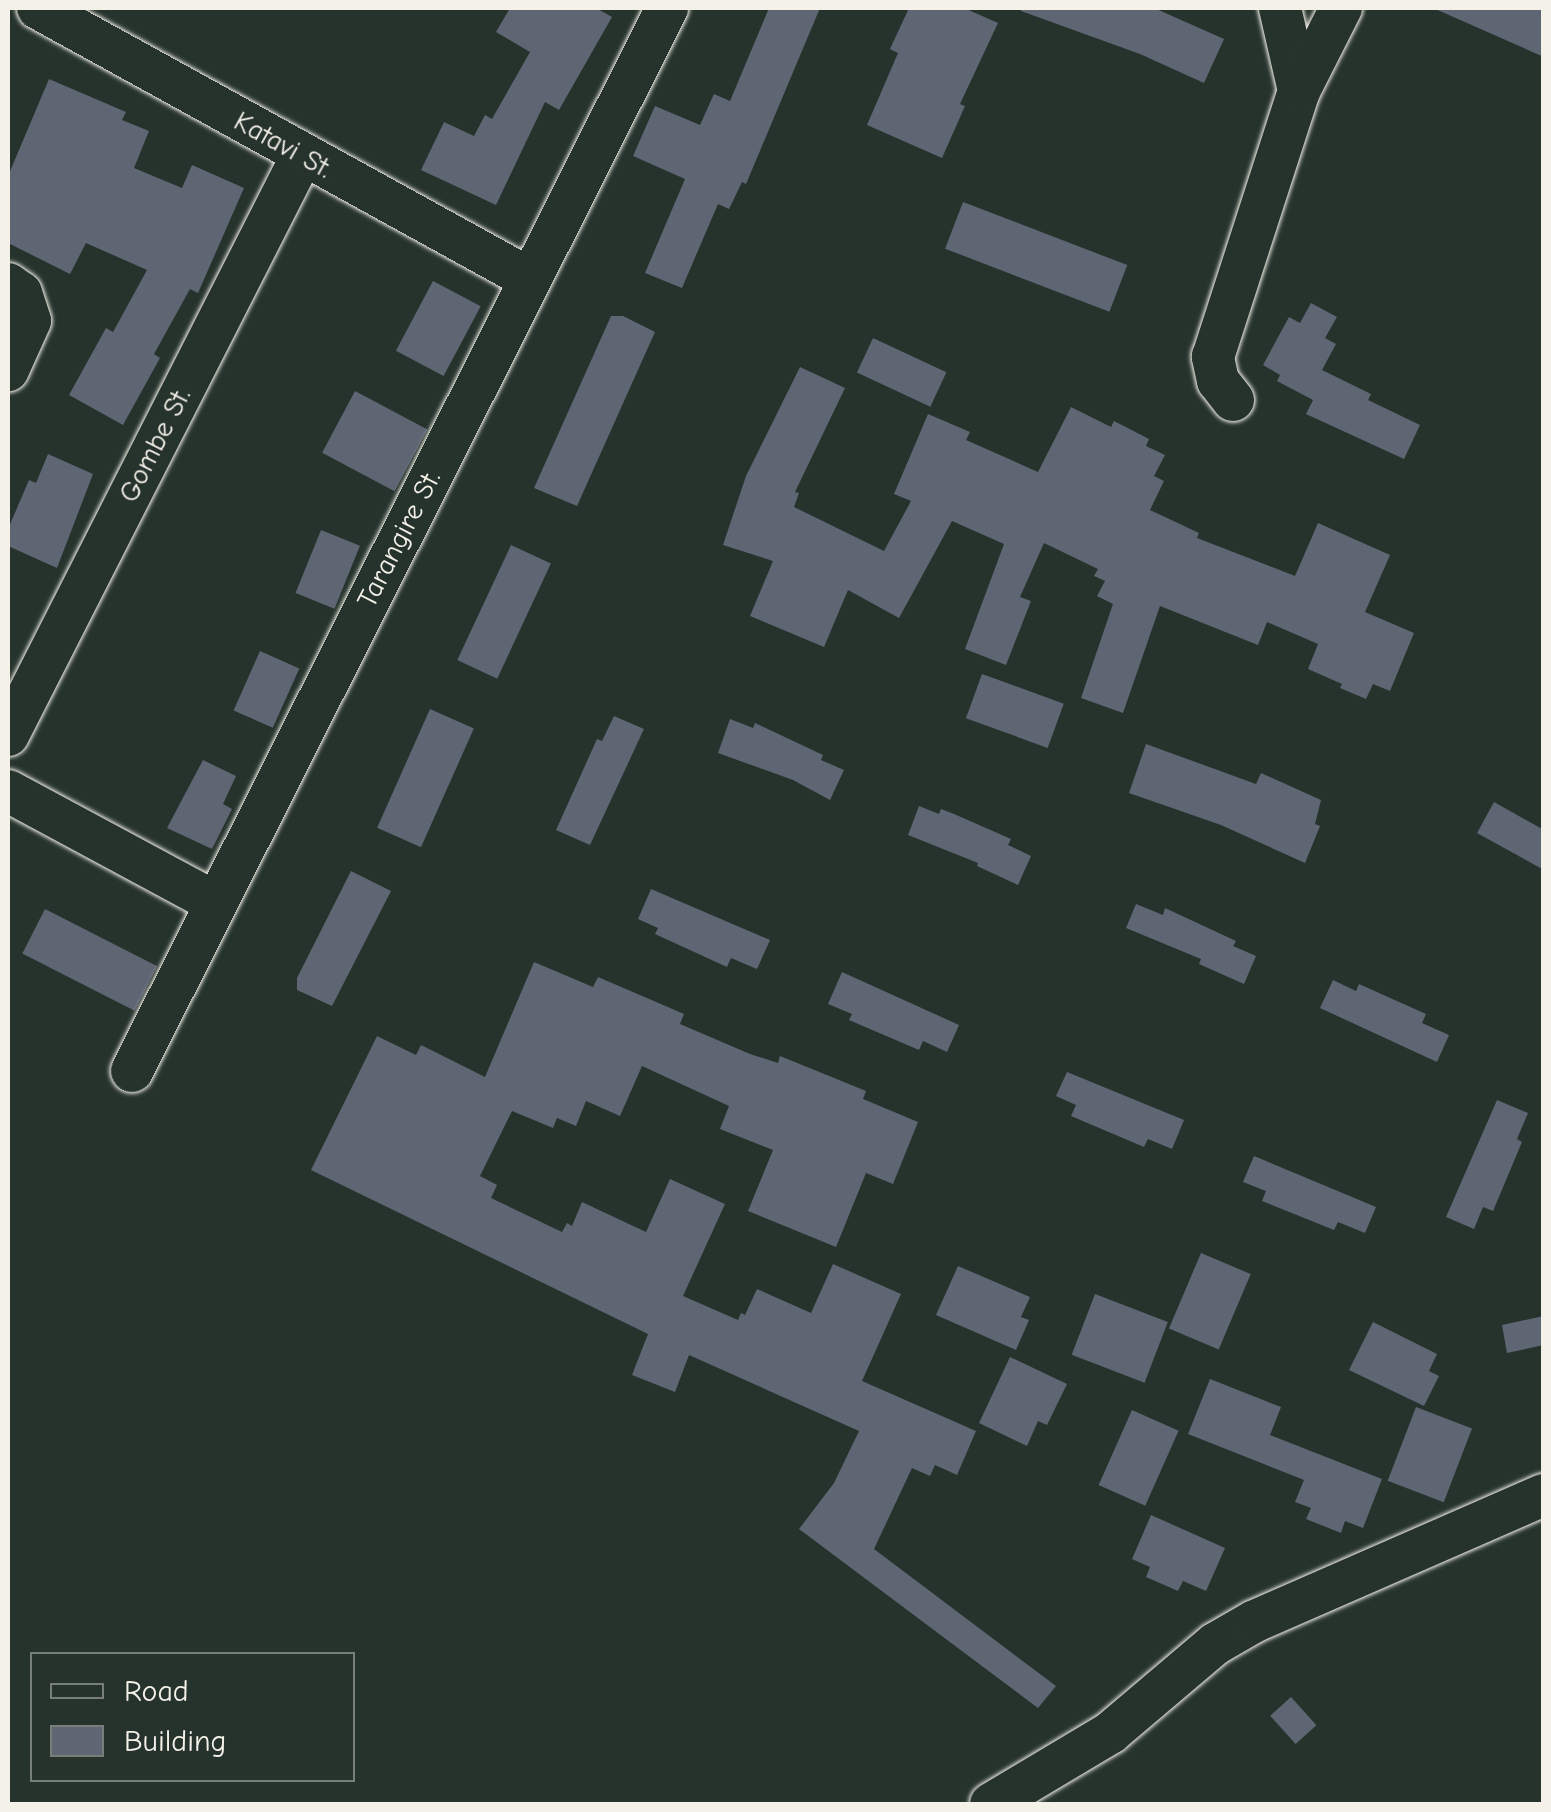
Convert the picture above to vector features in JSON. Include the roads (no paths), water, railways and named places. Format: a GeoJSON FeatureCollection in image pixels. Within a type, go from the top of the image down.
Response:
{"type":"FeatureCollection","features":[{"type":"Feature","properties":{"kind":"street","name":"Katavi St."},"geometry":{"type":"LineString","coordinates":[[38,8],[530,279]]}},
{"type":"Feature","properties":{"kind":"street","name":"Tarangire St."},"geometry":{"type":"LineString","coordinates":[[132,1071],[667,8]]}},
{"type":"Feature","properties":{"kind":"street"},"geometry":{"type":"LineString","coordinates":[[1280,8],[1299,92]]}},
{"type":"Feature","properties":{"kind":"street"},"geometry":{"type":"LineString","coordinates":[[1233,400],[1218,381],[1213,357],[1299,92],[1341,8]]}},
{"type":"Feature","properties":{"kind":"street","name":"Gombe St."},"geometry":{"type":"LineString","coordinates":[[8,735],[302,156]]}},
{"type":"Feature","properties":{"kind":"street"},"geometry":{"type":"LineString","coordinates":[[8,284],[21,294],[30,321],[8,370]]}},
{"type":"Feature","properties":{"kind":"street"},"geometry":{"type":"LineString","coordinates":[[8,790],[216,903]]}},
{"type":"Feature","properties":{"kind":"street"},"geometry":{"type":"LineString","coordinates":[[992,1804],[1110,1733],[1215,1644],[1255,1620],[1544,1495]]}}]}
